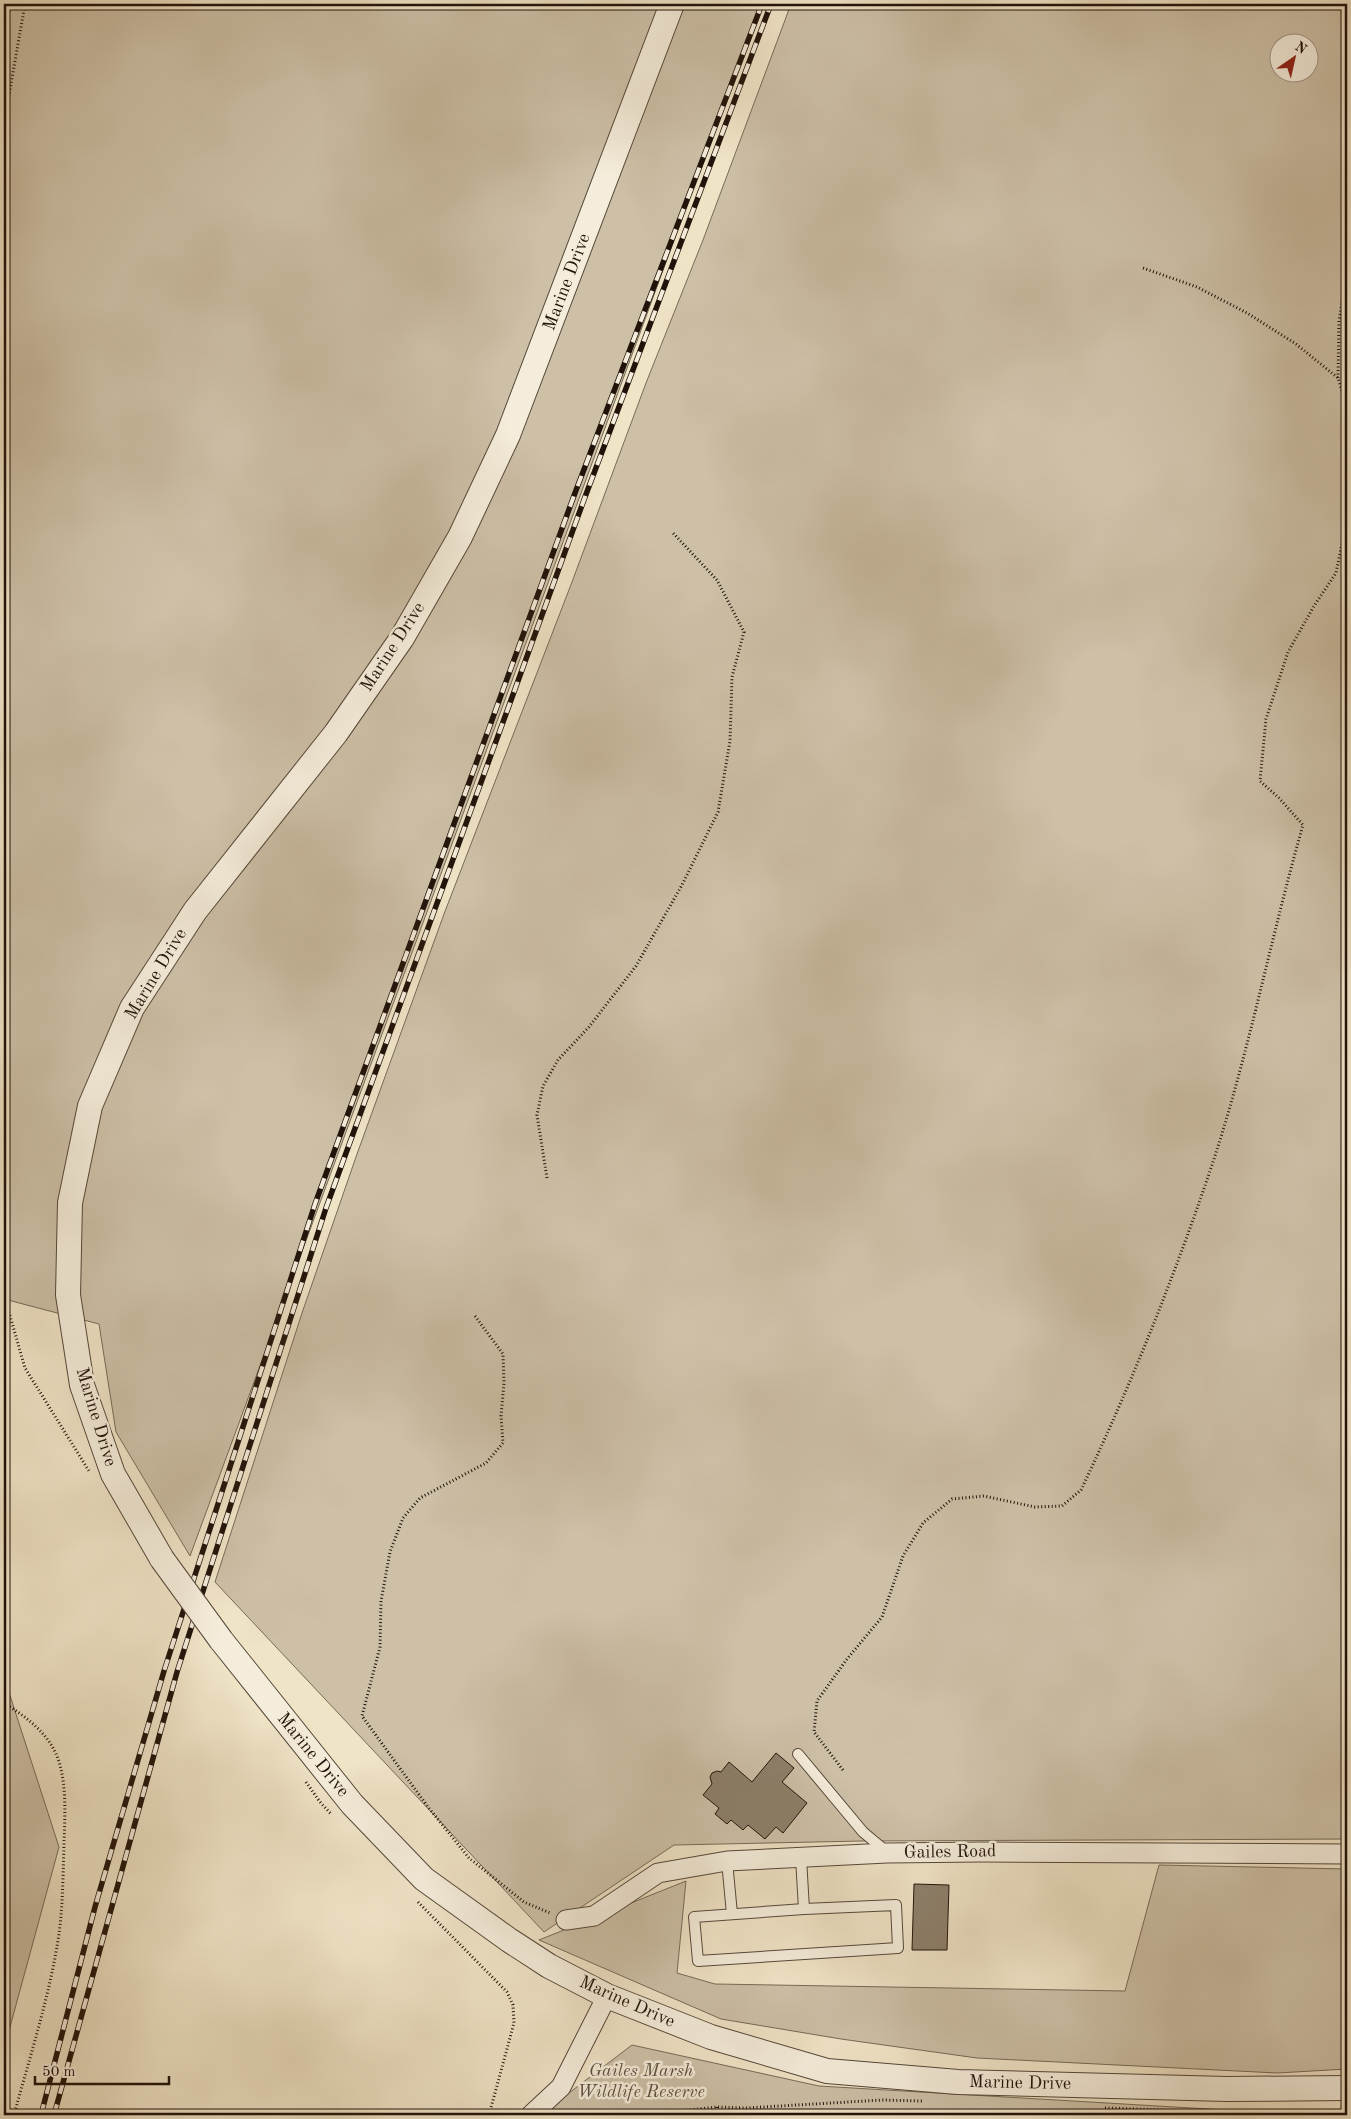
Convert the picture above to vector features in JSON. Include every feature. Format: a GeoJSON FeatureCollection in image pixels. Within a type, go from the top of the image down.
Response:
{"type":"FeatureCollection","features":[{"type":"Feature","properties":{"kind":"street","name":"Marine Drive"},"geometry":{"type":"LineString","coordinates":[[672,4],[508,435],[460,538],[402,638],[336,733],[189,919],[132,1008],[90,1106],[70,1203],[68,1295],[82,1385],[113,1474],[162,1560],[221,1640],[352,1804],[424,1879],[509,1940],[549,1966],[607,1996],[711,2037],[827,2071],[958,2082],[1227,2089],[1347,2088]]}},
{"type":"Feature","properties":{"kind":"street","name":"Gailes Road"},"geometry":{"type":"LineString","coordinates":[[566,1920],[594,1916],[658,1873],[728,1861],[887,1853],[1347,1854]]}},
{"type":"Feature","properties":{"kind":"street"},"geometry":{"type":"LineString","coordinates":[[531,2115],[561,2087],[607,1996]]}},
{"type":"Feature","properties":{"kind":"lane"},"geometry":{"type":"LineString","coordinates":[[798,1754],[863,1832],[887,1853]]}},
{"type":"Feature","properties":{"kind":"lane"},"geometry":{"type":"LineString","coordinates":[[801,1858],[804,1909]]}},
{"type":"Feature","properties":{"kind":"lane"},"geometry":{"type":"LineString","coordinates":[[728,1861],[732,1914]]}},
{"type":"Feature","properties":{"kind":"lane"},"geometry":{"type":"LineString","coordinates":[[896,1905],[898,1948],[698,1961],[694,1917],[804,1909],[896,1905]]}},
{"type":"Feature","properties":{"kind":"path"},"geometry":{"type":"LineString","coordinates":[[4,124],[25,4]]}},
{"type":"Feature","properties":{"kind":"path"},"geometry":{"type":"LineString","coordinates":[[1143,268],[1197,287],[1247,313],[1296,344],[1338,378]]}},
{"type":"Feature","properties":{"kind":"path"},"geometry":{"type":"LineString","coordinates":[[1347,272],[1339,321],[1338,378],[1347,407]]}},
{"type":"Feature","properties":{"kind":"path"},"geometry":{"type":"LineString","coordinates":[[844,1770],[814,1732],[817,1701],[847,1659],[882,1617],[903,1556],[923,1523],[952,1499],[984,1496],[1035,1507],[1062,1506],[1081,1490],[1147,1342],[1210,1171],[1238,1073],[1303,825],[1279,798],[1260,781],[1266,719],[1288,652],[1314,606],[1336,573],[1347,519]]}},
{"type":"Feature","properties":{"kind":"path"},"geometry":{"type":"LineString","coordinates":[[547,1178],[537,1115],[543,1086],[558,1060],[589,1027],[636,966],[682,884],[718,812],[730,741],[732,677],[744,632],[717,580],[673,533]]}},
{"type":"Feature","properties":{"kind":"path"},"geometry":{"type":"LineString","coordinates":[[4,1295],[25,1368],[90,1472]]}},
{"type":"Feature","properties":{"kind":"path"},"geometry":{"type":"LineString","coordinates":[[475,1316],[503,1354],[504,1383],[501,1416],[503,1444],[486,1463],[420,1498],[403,1518],[390,1552],[381,1601],[380,1647],[362,1716],[428,1807],[470,1858],[524,1902],[566,1920]]}},
{"type":"Feature","properties":{"kind":"path"},"geometry":{"type":"LineString","coordinates":[[4,1704],[35,1725],[44,1734],[56,1755],[60,1770],[64,1806],[59,1933],[44,2004],[14,2115]]}},
{"type":"Feature","properties":{"kind":"path"},"geometry":{"type":"LineString","coordinates":[[303,1778],[320,1802],[334,1816]]}},
{"type":"Feature","properties":{"kind":"path"},"geometry":{"type":"LineString","coordinates":[[417,1900],[507,1992],[513,2005],[514,2022],[489,2115]]}},
{"type":"Feature","properties":{"kind":"path"},"geometry":{"type":"LineString","coordinates":[[645,2115],[717,2107],[746,2108],[882,2100],[931,2102]]}},
{"type":"Feature","properties":{"kind":"path"},"geometry":{"type":"LineString","coordinates":[[717,2107],[718,2115]]}},
{"type":"Feature","properties":{"kind":"path"},"geometry":{"type":"LineString","coordinates":[[1096,2108],[1164,2110]]}},
{"type":"Feature","properties":{"kind":"green space"},"geometry":{"type":"Polygon","coordinates":[[[4,4],[761,4],[190,1556],[116,1432],[99,1324],[4,1299],[4,4]]]}},
{"type":"Feature","properties":{"kind":"green space"},"geometry":{"type":"Polygon","coordinates":[[[791,4],[1347,4],[1347,1839],[862,1841],[674,1845],[544,1932],[215,1582],[302,1313],[357,1154],[444,914],[572,582],[646,383],[703,240],[791,4]]]}},
{"type":"Feature","properties":{"kind":"green space"},"geometry":{"type":"Polygon","coordinates":[[[4,1677],[59,1847],[4,2049],[4,1677]]]}},
{"type":"Feature","properties":{"kind":"green space"},"geometry":{"type":"Polygon","coordinates":[[[1159,1865],[1347,1869],[1347,2069],[1277,2073],[977,2058],[841,2039],[721,2019],[539,1940],[686,1881],[677,1973],[715,1984],[1125,1991],[1159,1865]]]}},
{"type":"Feature","properties":{"kind":"green space","name":"Gailes Marsh Wildlife Reserve"},"geometry":{"type":"Polygon","coordinates":[[[632,2045],[819,2086],[1310,2115],[540,2115],[632,2045]]]}},
{"type":"Feature","properties":{"kind":"building"},"geometry":{"type":"Polygon","coordinates":[[[776,1753],[794,1768],[782,1782],[807,1803],[783,1833],[776,1827],[765,1839],[748,1825],[743,1830],[731,1820],[727,1824],[715,1814],[719,1808],[703,1795],[712,1784],[710,1777],[712,1773],[721,1772],[729,1762],[752,1782],[776,1753]]]}},
{"type":"Feature","properties":{"kind":"building"},"geometry":{"type":"Polygon","coordinates":[[[914,1884],[949,1885],[947,1950],[912,1950],[914,1884]]]}},
{"type":"Feature","properties":{"kind":"railway"},"geometry":{"type":"LineString","coordinates":[[41,2115],[95,1907],[164,1671],[315,1204],[575,493],[762,4]]}},
{"type":"Feature","properties":{"kind":"railway"},"geometry":{"type":"LineString","coordinates":[[54,2115],[177,1672],[326,1208],[585,497],[771,4]]}}]}
